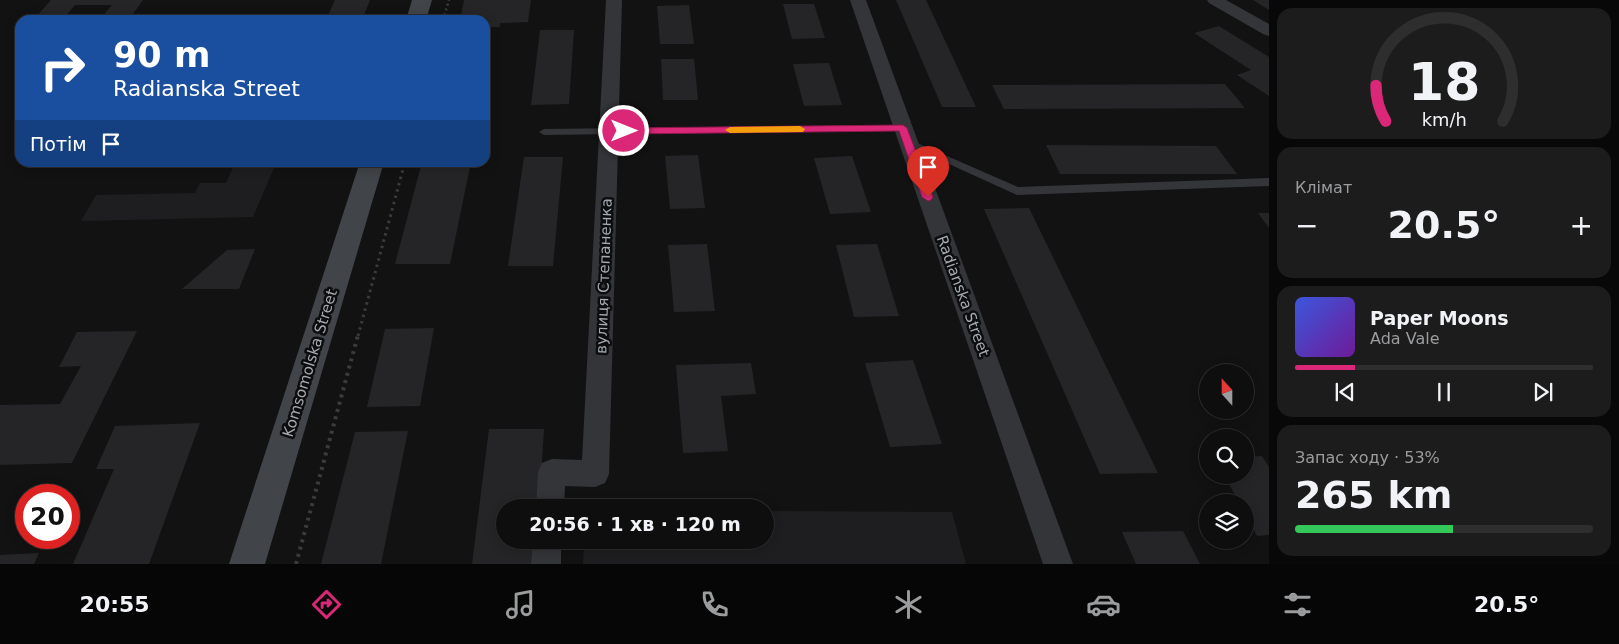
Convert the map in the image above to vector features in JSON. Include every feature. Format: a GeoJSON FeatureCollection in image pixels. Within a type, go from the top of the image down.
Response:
{"type":"FeatureCollection","features":[{"type":"Feature","properties":{"kind":"street"},"geometry":{"type":"LineString","coordinates":[[418,15],[422,0]]}},
{"type":"Feature","properties":{"kind":"street","name":"вулиця Степаненка"},"geometry":{"type":"LineString","coordinates":[[550,499],[552,472],[595,474],[614,0]]}},
{"type":"Feature","properties":{"kind":"street","name":"Radianska Street"},"geometry":{"type":"LineString","coordinates":[[858,0],[1058,564]]}},
{"type":"Feature","properties":{"kind":"street"},"geometry":{"type":"LineString","coordinates":[[1215,0],[1269,31]]}},
{"type":"Feature","properties":{"kind":"street","name":"Komsomolska Street"},"geometry":{"type":"LineString","coordinates":[[247,564],[370,167]]}},
{"type":"Feature","properties":{"kind":"street"},"geometry":{"type":"LineString","coordinates":[[546,564],[547,549]]}},
{"type":"Feature","properties":{"kind":"lane"},"geometry":{"type":"LineString","coordinates":[[544,132],[905,135],[1017,191],[1269,182]]}},
{"type":"Feature","properties":{"kind":"path"},"geometry":{"type":"LineString","coordinates":[[445,15],[449,0]]}},
{"type":"Feature","properties":{"kind":"path"},"geometry":{"type":"LineString","coordinates":[[296,564],[404,167]]}},
{"type":"Feature","properties":{"kind":"shaded area"},"geometry":{"type":"Polygon","coordinates":[[[233,167],[274,167],[253,217],[81,221],[96,195],[195,193],[200,183],[226,183],[233,167]]]}},
{"type":"Feature","properties":{"kind":"shaded area"},"geometry":{"type":"Polygon","coordinates":[[[774,511],[952,512],[966,564],[583,564],[584,549],[774,549],[774,511]]]}},
{"type":"Feature","properties":{"kind":"building"},"geometry":{"type":"Polygon","coordinates":[[[51,0],[143,0],[132,15],[104,15],[112,5],[75,5],[67,15],[38,15],[51,0]]]}},
{"type":"Feature","properties":{"kind":"building"},"geometry":{"type":"Polygon","coordinates":[[[335,0],[370,0],[364,15],[328,15],[335,0]]]}},
{"type":"Feature","properties":{"kind":"building"},"geometry":{"type":"Polygon","coordinates":[[[464,0],[531,0],[528,22],[500,23],[500,27],[490,27],[490,15],[461,15],[464,0]]]}},
{"type":"Feature","properties":{"kind":"building"},"geometry":{"type":"Polygon","coordinates":[[[896,0],[926,0],[976,107],[942,107],[896,0]]]}},
{"type":"Feature","properties":{"kind":"building"},"geometry":{"type":"Polygon","coordinates":[[[1253,0],[1269,0],[1269,10],[1253,0]]]}},
{"type":"Feature","properties":{"kind":"building"},"geometry":{"type":"Polygon","coordinates":[[[783,4],[814,4],[825,38],[792,39],[783,4]]]}},
{"type":"Feature","properties":{"kind":"building"},"geometry":{"type":"Polygon","coordinates":[[[689,5],[694,44],[660,44],[657,6],[689,5]]]}},
{"type":"Feature","properties":{"kind":"building"},"geometry":{"type":"Polygon","coordinates":[[[1219,26],[1269,57],[1269,96],[1237,75],[1251,70],[1194,33],[1219,26]]]}},
{"type":"Feature","properties":{"kind":"building"},"geometry":{"type":"Polygon","coordinates":[[[540,30],[574,30],[569,104],[531,105],[540,30]]]}},
{"type":"Feature","properties":{"kind":"building"},"geometry":{"type":"Polygon","coordinates":[[[661,59],[694,59],[698,100],[663,100],[661,59]]]}},
{"type":"Feature","properties":{"kind":"building"},"geometry":{"type":"Polygon","coordinates":[[[829,63],[842,105],[804,106],[793,64],[829,63]]]}},
{"type":"Feature","properties":{"kind":"building"},"geometry":{"type":"Polygon","coordinates":[[[1225,84],[1245,108],[1004,109],[992,85],[1225,84]]]}},
{"type":"Feature","properties":{"kind":"building"},"geometry":{"type":"Polygon","coordinates":[[[1046,145],[1216,146],[1237,174],[1060,174],[1046,145]]]}},
{"type":"Feature","properties":{"kind":"building"},"geometry":{"type":"Polygon","coordinates":[[[698,155],[705,208],[670,209],[665,156],[698,155]]]}},
{"type":"Feature","properties":{"kind":"building"},"geometry":{"type":"Polygon","coordinates":[[[852,156],[871,212],[830,214],[814,158],[852,156]]]}},
{"type":"Feature","properties":{"kind":"building"},"geometry":{"type":"Polygon","coordinates":[[[524,157],[563,157],[553,266],[508,266],[524,157]]]}},
{"type":"Feature","properties":{"kind":"building"},"geometry":{"type":"Polygon","coordinates":[[[421,167],[470,167],[450,264],[395,264],[421,167]]]}},
{"type":"Feature","properties":{"kind":"building"},"geometry":{"type":"Polygon","coordinates":[[[1029,208],[1158,473],[1100,474],[984,209],[1029,208]]]}},
{"type":"Feature","properties":{"kind":"building"},"geometry":{"type":"Polygon","coordinates":[[[1258,213],[1269,213],[1269,228],[1258,213]]]}},
{"type":"Feature","properties":{"kind":"building"},"geometry":{"type":"Polygon","coordinates":[[[707,244],[715,311],[674,312],[668,245],[707,244]]]}},
{"type":"Feature","properties":{"kind":"building"},"geometry":{"type":"Polygon","coordinates":[[[877,244],[899,316],[854,317],[836,245],[877,244]]]}},
{"type":"Feature","properties":{"kind":"building"},"geometry":{"type":"Polygon","coordinates":[[[255,249],[239,289],[182,289],[227,250],[255,249]]]}},
{"type":"Feature","properties":{"kind":"building"},"geometry":{"type":"Polygon","coordinates":[[[434,328],[420,406],[367,407],[385,329],[434,328]]]}},
{"type":"Feature","properties":{"kind":"building"},"geometry":{"type":"Polygon","coordinates":[[[137,331],[72,463],[0,465],[0,405],[60,404],[81,366],[59,367],[77,332],[137,331]]]}},
{"type":"Feature","properties":{"kind":"building"},"geometry":{"type":"Polygon","coordinates":[[[913,360],[942,444],[890,447],[865,363],[913,360]]]}},
{"type":"Feature","properties":{"kind":"building"},"geometry":{"type":"Polygon","coordinates":[[[751,363],[756,394],[721,396],[728,451],[683,453],[676,365],[751,363]]]}},
{"type":"Feature","properties":{"kind":"building"},"geometry":{"type":"Polygon","coordinates":[[[200,423],[149,564],[73,564],[114,469],[96,469],[115,426],[200,423]]]}},
{"type":"Feature","properties":{"kind":"building"},"geometry":{"type":"Polygon","coordinates":[[[489,429],[544,429],[540,499],[496,499],[496,549],[536,549],[535,564],[472,564],[489,429]]]}},
{"type":"Feature","properties":{"kind":"building"},"geometry":{"type":"Polygon","coordinates":[[[408,431],[381,564],[321,564],[355,432],[408,431]]]}},
{"type":"Feature","properties":{"kind":"building"},"geometry":{"type":"Polygon","coordinates":[[[1254,456],[1262,456],[1269,467],[1269,535],[1257,536],[1254,530],[1254,494],[1235,494],[1229,484],[1254,484],[1254,456]]]}},
{"type":"Feature","properties":{"kind":"building"},"geometry":{"type":"Polygon","coordinates":[[[1183,531],[1200,564],[1136,564],[1122,532],[1183,531]]]}},
{"type":"Feature","properties":{"kind":"building"},"geometry":{"type":"Polygon","coordinates":[[[39,553],[34,564],[0,564],[0,555],[39,553]]]}},
{"type":"Feature","properties":{"kind":"slow traffic"},"geometry":{"type":"LineString","coordinates":[[730,130],[800,129]]}},
{"type":"Feature","properties":{"kind":"route"},"geometry":{"type":"LineString","coordinates":[[624,131],[903,128],[928,197]]}}]}
